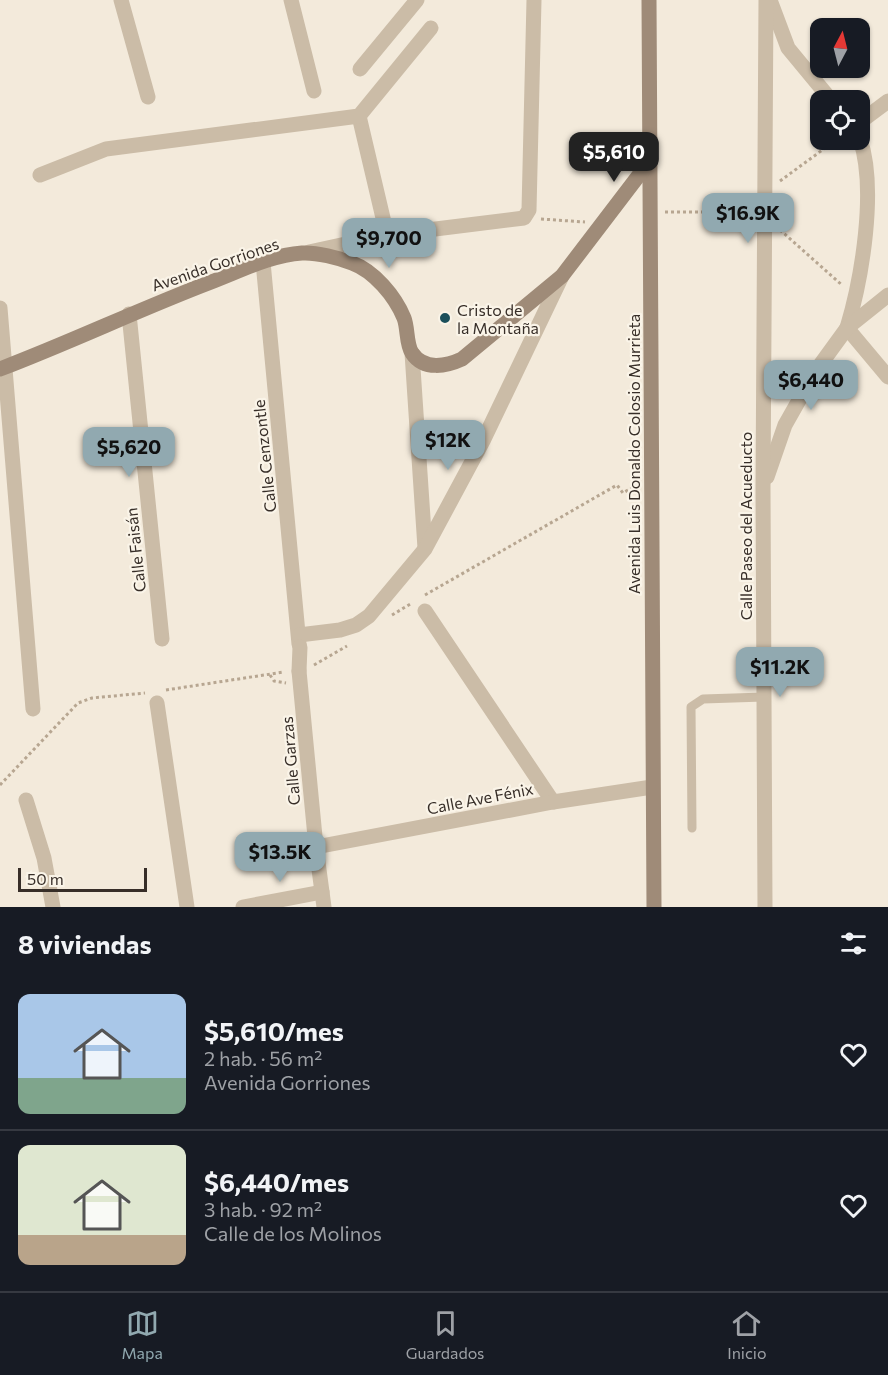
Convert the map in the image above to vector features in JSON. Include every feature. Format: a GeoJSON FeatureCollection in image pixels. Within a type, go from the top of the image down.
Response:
{"type":"FeatureCollection","features":[{"type":"Feature","properties":{"kind":"street"},"geometry":{"type":"LineString","coordinates":[[121,0],[148,97]]}},
{"type":"Feature","properties":{"kind":"street"},"geometry":{"type":"LineString","coordinates":[[291,0],[314,91]]}},
{"type":"Feature","properties":{"kind":"street"},"geometry":{"type":"LineString","coordinates":[[360,69],[417,0]]}},
{"type":"Feature","properties":{"kind":"street"},"geometry":{"type":"LineString","coordinates":[[524,219],[529,210],[534,0]]}},
{"type":"Feature","properties":{"kind":"street","name":"Avenida Luis Donaldo Colosio Murrieta"},"geometry":{"type":"LineString","coordinates":[[649,0],[654,907]]}},
{"type":"Feature","properties":{"kind":"street"},"geometry":{"type":"LineString","coordinates":[[768,0],[788,48],[823,90]]}},
{"type":"Feature","properties":{"kind":"street","name":"Calle Paseo del Acueducto"},"geometry":{"type":"LineString","coordinates":[[765,907],[763,436],[768,0]]}},
{"type":"Feature","properties":{"kind":"street"},"geometry":{"type":"LineString","coordinates":[[40,175],[106,149],[359,116],[431,28]]}},
{"type":"Feature","properties":{"kind":"street"},"geometry":{"type":"LineString","coordinates":[[870,114],[888,101]]}},
{"type":"Feature","properties":{"kind":"street"},"geometry":{"type":"LineString","coordinates":[[359,116],[387,235]]}},
{"type":"Feature","properties":{"kind":"street"},"geometry":{"type":"LineString","coordinates":[[848,328],[862,264],[867,193],[864,150]]}},
{"type":"Feature","properties":{"kind":"street"},"geometry":{"type":"LineString","coordinates":[[412,353],[424,363],[439,366],[462,358],[562,276],[605,223],[649,162]]}},
{"type":"Feature","properties":{"kind":"street","name":"Avenida Gorriones"},"geometry":{"type":"LineString","coordinates":[[3,368],[129,314],[263,262],[387,235],[524,219]]}},
{"type":"Feature","properties":{"kind":"street"},"geometry":{"type":"LineString","coordinates":[[304,253],[351,262],[368,271],[399,308],[404,318],[412,353],[425,549]]}},
{"type":"Feature","properties":{"kind":"street","name":"Calle Cenzontle"},"geometry":{"type":"LineString","coordinates":[[263,262],[299,641]]}},
{"type":"Feature","properties":{"kind":"street"},"geometry":{"type":"LineString","coordinates":[[299,641],[356,625],[369,616],[425,549],[483,441],[562,276]]}},
{"type":"Feature","properties":{"kind":"street"},"geometry":{"type":"LineString","coordinates":[[763,489],[785,425],[815,372],[848,328],[888,295]]}},
{"type":"Feature","properties":{"kind":"street"},"geometry":{"type":"LineString","coordinates":[[0,308],[3,368],[33,709]]}},
{"type":"Feature","properties":{"kind":"street","name":"Calle Faisán"},"geometry":{"type":"LineString","coordinates":[[129,314],[162,639]]}},
{"type":"Feature","properties":{"kind":"street"},"geometry":{"type":"LineString","coordinates":[[848,328],[888,377]]}},
{"type":"Feature","properties":{"kind":"street"},"geometry":{"type":"LineString","coordinates":[[763,436],[769,444],[779,441]]}},
{"type":"Feature","properties":{"kind":"street"},"geometry":{"type":"LineString","coordinates":[[424,604],[553,802]]}},
{"type":"Feature","properties":{"kind":"street","name":"Calle Garzas"},"geometry":{"type":"LineString","coordinates":[[299,641],[299,671],[323,900]]}},
{"type":"Feature","properties":{"kind":"street"},"geometry":{"type":"LineString","coordinates":[[157,703],[187,907]]}},
{"type":"Feature","properties":{"kind":"street","name":"Calle Ave Fénix"},"geometry":{"type":"LineString","coordinates":[[316,847],[553,802],[652,787]]}},
{"type":"Feature","properties":{"kind":"street"},"geometry":{"type":"LineString","coordinates":[[26,800],[44,858],[53,907]]}},
{"type":"Feature","properties":{"kind":"street"},"geometry":{"type":"LineString","coordinates":[[243,907],[323,900]]}},
{"type":"Feature","properties":{"kind":"lane"},"geometry":{"type":"LineString","coordinates":[[692,828],[691,707],[702,699],[764,698]]}},
{"type":"Feature","properties":{"kind":"path"},"geometry":{"type":"LineString","coordinates":[[524,219],[605,223]]}},
{"type":"Feature","properties":{"kind":"path"},"geometry":{"type":"LineString","coordinates":[[779,229],[842,285]]}},
{"type":"Feature","properties":{"kind":"path"},"geometry":{"type":"LineString","coordinates":[[424,604],[617,485],[623,493],[651,478]]}},
{"type":"Feature","properties":{"kind":"path"},"geometry":{"type":"LineString","coordinates":[[385,620],[412,602]]}},
{"type":"Feature","properties":{"kind":"path"},"geometry":{"type":"LineString","coordinates":[[318,664],[350,644]]}},
{"type":"Feature","properties":{"kind":"place","name":"Cristo de la Montaña"},"geometry":{"type":"Point","coordinates":[445,318]}}]}
